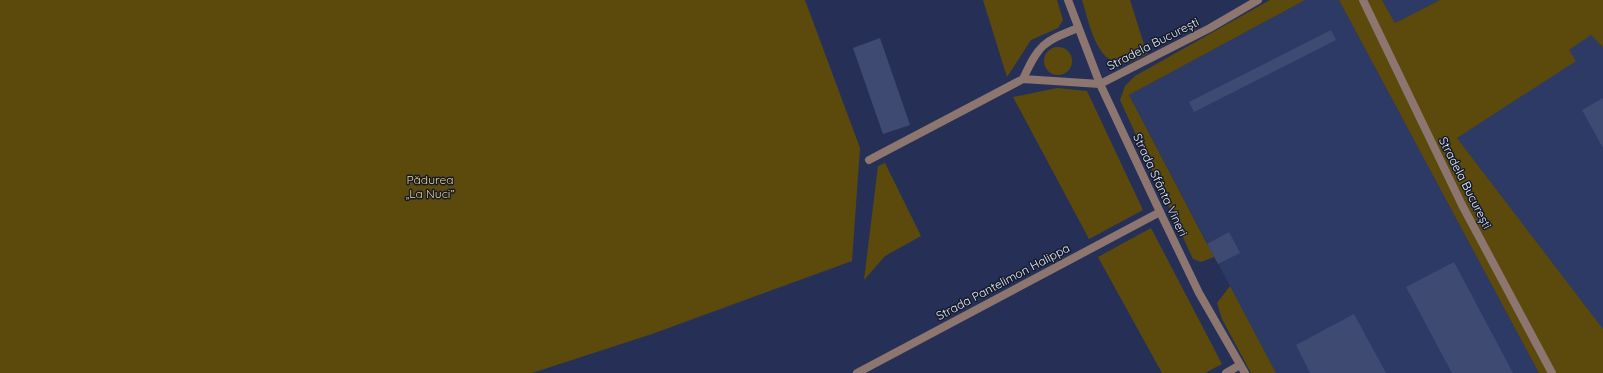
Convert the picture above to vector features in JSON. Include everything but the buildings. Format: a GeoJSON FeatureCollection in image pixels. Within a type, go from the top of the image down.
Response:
{"type":"FeatureCollection","features":[{"type":"Feature","properties":{"kind":"street","name":"Strada Sfânta Vineri"},"geometry":{"type":"LineString","coordinates":[[1068,0],[1100,84],[1160,212],[1199,293],[1245,373]]}},
{"type":"Feature","properties":{"kind":"street","name":"Stradela București"},"geometry":{"type":"LineString","coordinates":[[1100,84],[1210,28],[1258,0]]}},
{"type":"Feature","properties":{"kind":"street","name":"Stradela București"},"geometry":{"type":"LineString","coordinates":[[1363,0],[1462,205],[1552,373]]}},
{"type":"Feature","properties":{"kind":"street"},"geometry":{"type":"LineString","coordinates":[[1023,79],[1035,54],[1049,40],[1078,28]]}},
{"type":"Feature","properties":{"kind":"street"},"geometry":{"type":"LineString","coordinates":[[869,160],[1023,79],[1100,84]]}},
{"type":"Feature","properties":{"kind":"street","name":"Strada Pantelimon Halippa"},"geometry":{"type":"LineString","coordinates":[[857,373],[1160,212]]}},
{"type":"Feature","properties":{"kind":"street"},"geometry":{"type":"LineString","coordinates":[[1226,373],[1240,365]]}},
{"type":"Feature","properties":{"kind":"shaded area"},"geometry":{"type":"Polygon","coordinates":[[[1305,0],[1339,0],[1539,373],[1276,373],[1129,95],[1305,0]]]}},
{"type":"Feature","properties":{"kind":"shaded area"},"geometry":{"type":"Polygon","coordinates":[[[1382,0],[1440,0],[1395,23],[1382,0]]]}},
{"type":"Feature","properties":{"kind":"shaded area"},"geometry":{"type":"Polygon","coordinates":[[[1591,34],[1603,47],[1603,329],[1457,138],[1575,61],[1568,51],[1591,34]]]}},
{"type":"Feature","properties":{"kind":"green space","name":"Pădurea „La Nuci”"},"geometry":{"type":"Polygon","coordinates":[[[0,0],[805,0],[860,148],[852,261],[652,334],[532,373],[0,373],[0,0]]]}},
{"type":"Feature","properties":{"kind":"green space"},"geometry":{"type":"Polygon","coordinates":[[[983,0],[1057,0],[1063,20],[1058,28],[1031,40],[1007,77],[983,0]]]}},
{"type":"Feature","properties":{"kind":"green space"},"geometry":{"type":"Polygon","coordinates":[[[1082,0],[1130,0],[1147,54],[1130,62],[1119,63],[1110,59],[1102,52],[1096,43],[1082,0]]]}},
{"type":"Feature","properties":{"kind":"green space"},"geometry":{"type":"Polygon","coordinates":[[[1270,0],[1305,0],[1129,95],[1214,257],[1201,262],[1193,259],[1120,100],[1125,86],[1135,76],[1270,0]]]}},
{"type":"Feature","properties":{"kind":"green space"},"geometry":{"type":"Polygon","coordinates":[[[1339,0],[1382,0],[1395,23],[1440,0],[1603,0],[1603,47],[1591,35],[1569,50],[1576,61],[1457,138],[1603,329],[1603,373],[1539,373],[1339,0]]]}},
{"type":"Feature","properties":{"kind":"green space"},"geometry":{"type":"Polygon","coordinates":[[[1058,47],[1064,48],[1068,51],[1071,55],[1071,67],[1068,71],[1064,74],[1058,75],[1052,74],[1048,71],[1045,67],[1044,61],[1045,55],[1048,51],[1052,48],[1058,47]]]}},
{"type":"Feature","properties":{"kind":"green space"},"geometry":{"type":"Polygon","coordinates":[[[1057,88],[1087,91],[1143,210],[1089,239],[1013,97],[1057,88]]]}},
{"type":"Feature","properties":{"kind":"green space"},"geometry":{"type":"Polygon","coordinates":[[[885,163],[921,236],[885,256],[864,280],[878,166],[885,163]]]}},
{"type":"Feature","properties":{"kind":"green space"},"geometry":{"type":"Polygon","coordinates":[[[1151,228],[1222,364],[1205,373],[1162,373],[1098,257],[1151,228]]]}},
{"type":"Feature","properties":{"kind":"green space"},"geometry":{"type":"Polygon","coordinates":[[[1230,286],[1276,373],[1251,373],[1222,319],[1217,303],[1230,286]]]}}]}
